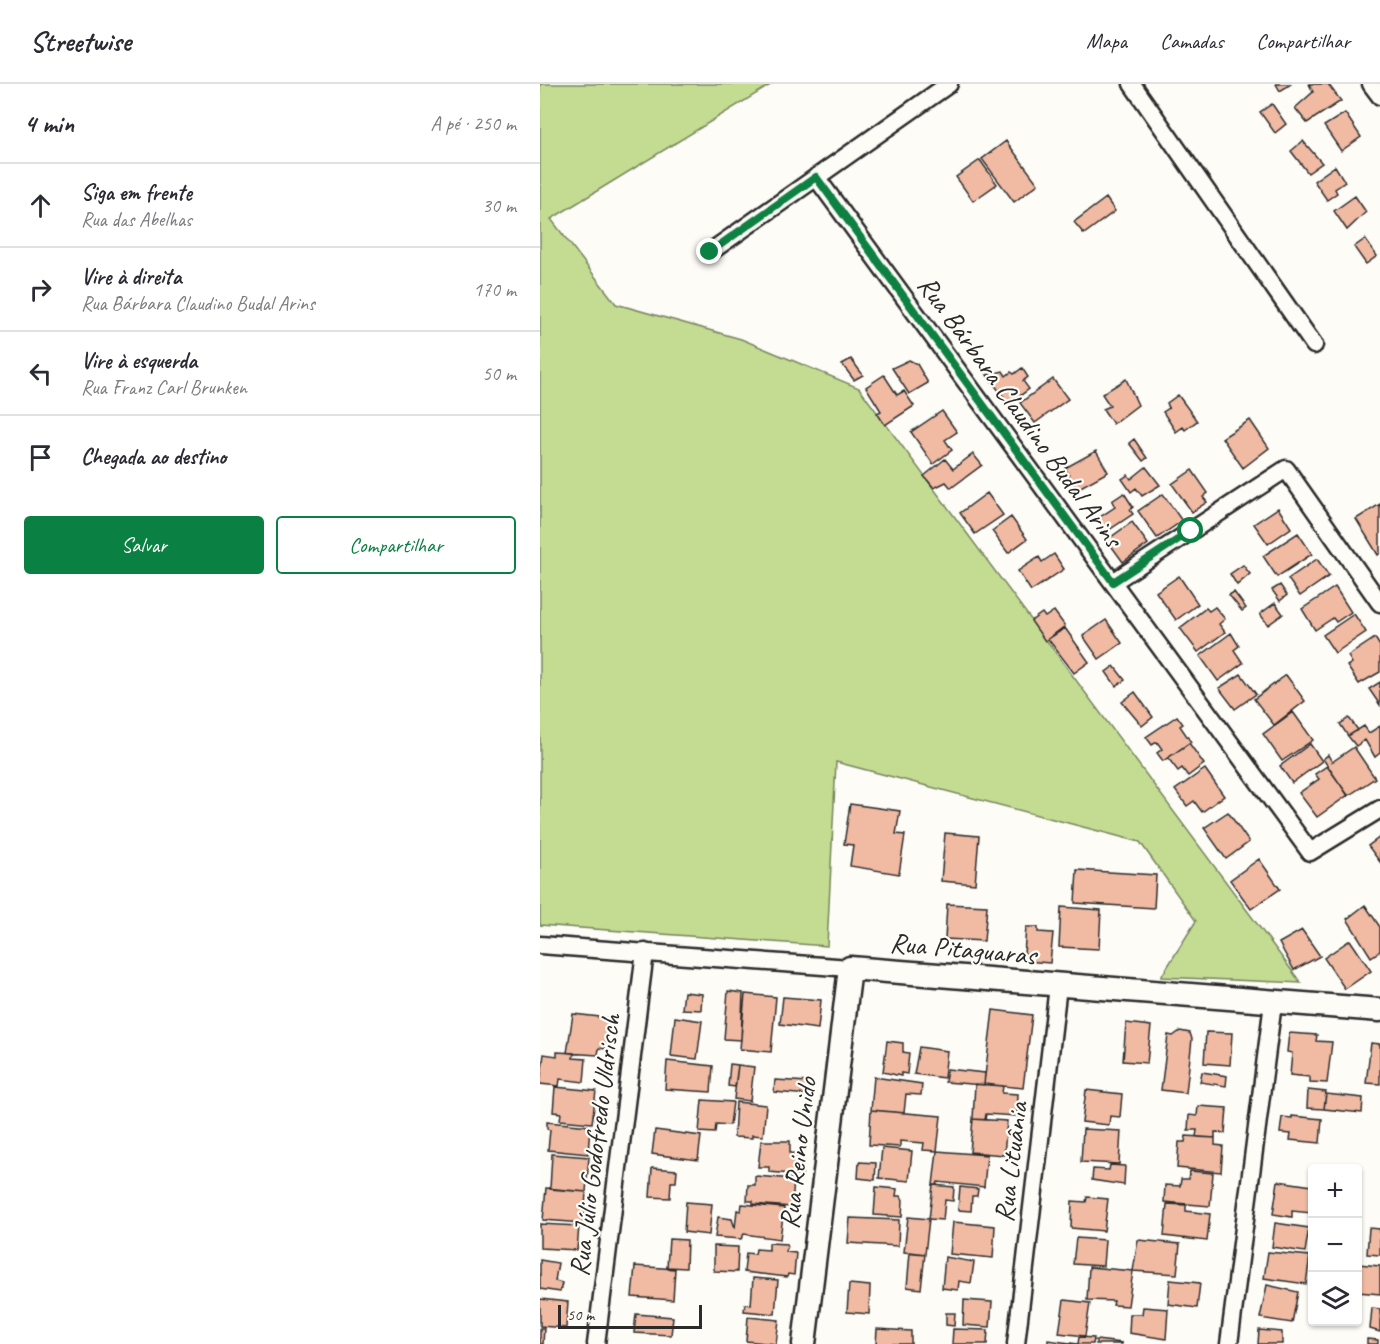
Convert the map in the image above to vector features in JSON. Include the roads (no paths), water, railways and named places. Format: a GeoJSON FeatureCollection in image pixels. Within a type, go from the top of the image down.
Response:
{"type":"FeatureCollection","features":[{"type":"Feature","properties":{"kind":"street"},"geometry":{"type":"LineString","coordinates":[[710,252],[949,84]]}},
{"type":"Feature","properties":{"kind":"street"},"geometry":{"type":"LineString","coordinates":[[1132,84],[1314,345]]}},
{"type":"Feature","properties":{"kind":"street"},"geometry":{"type":"LineString","coordinates":[[1371,84],[1380,96]]}},
{"type":"Feature","properties":{"kind":"street","name":"Rua Bárbara Claudino Budal Arins"},"geometry":{"type":"LineString","coordinates":[[816,177],[1310,852],[1380,809]]}},
{"type":"Feature","properties":{"kind":"street"},"geometry":{"type":"LineString","coordinates":[[1113,582],[1286,468],[1380,603]]}},
{"type":"Feature","properties":{"kind":"street","name":"Rua Pitaguaras"},"geometry":{"type":"LineString","coordinates":[[540,945],[1380,1010]]}},
{"type":"Feature","properties":{"kind":"street","name":"Rua Júlio Godofredo Uldrisch"},"geometry":{"type":"LineString","coordinates":[[596,1344],[645,952]]}},
{"type":"Feature","properties":{"kind":"street","name":"Rua Reino Unido"},"geometry":{"type":"LineString","coordinates":[[804,1344],[850,968]]}},
{"type":"Feature","properties":{"kind":"street","name":"Rua Lituânia"},"geometry":{"type":"LineString","coordinates":[[1016,1344],[1058,986]]}},
{"type":"Feature","properties":{"kind":"street"},"geometry":{"type":"LineString","coordinates":[[1229,1344],[1273,1003]]}}]}
